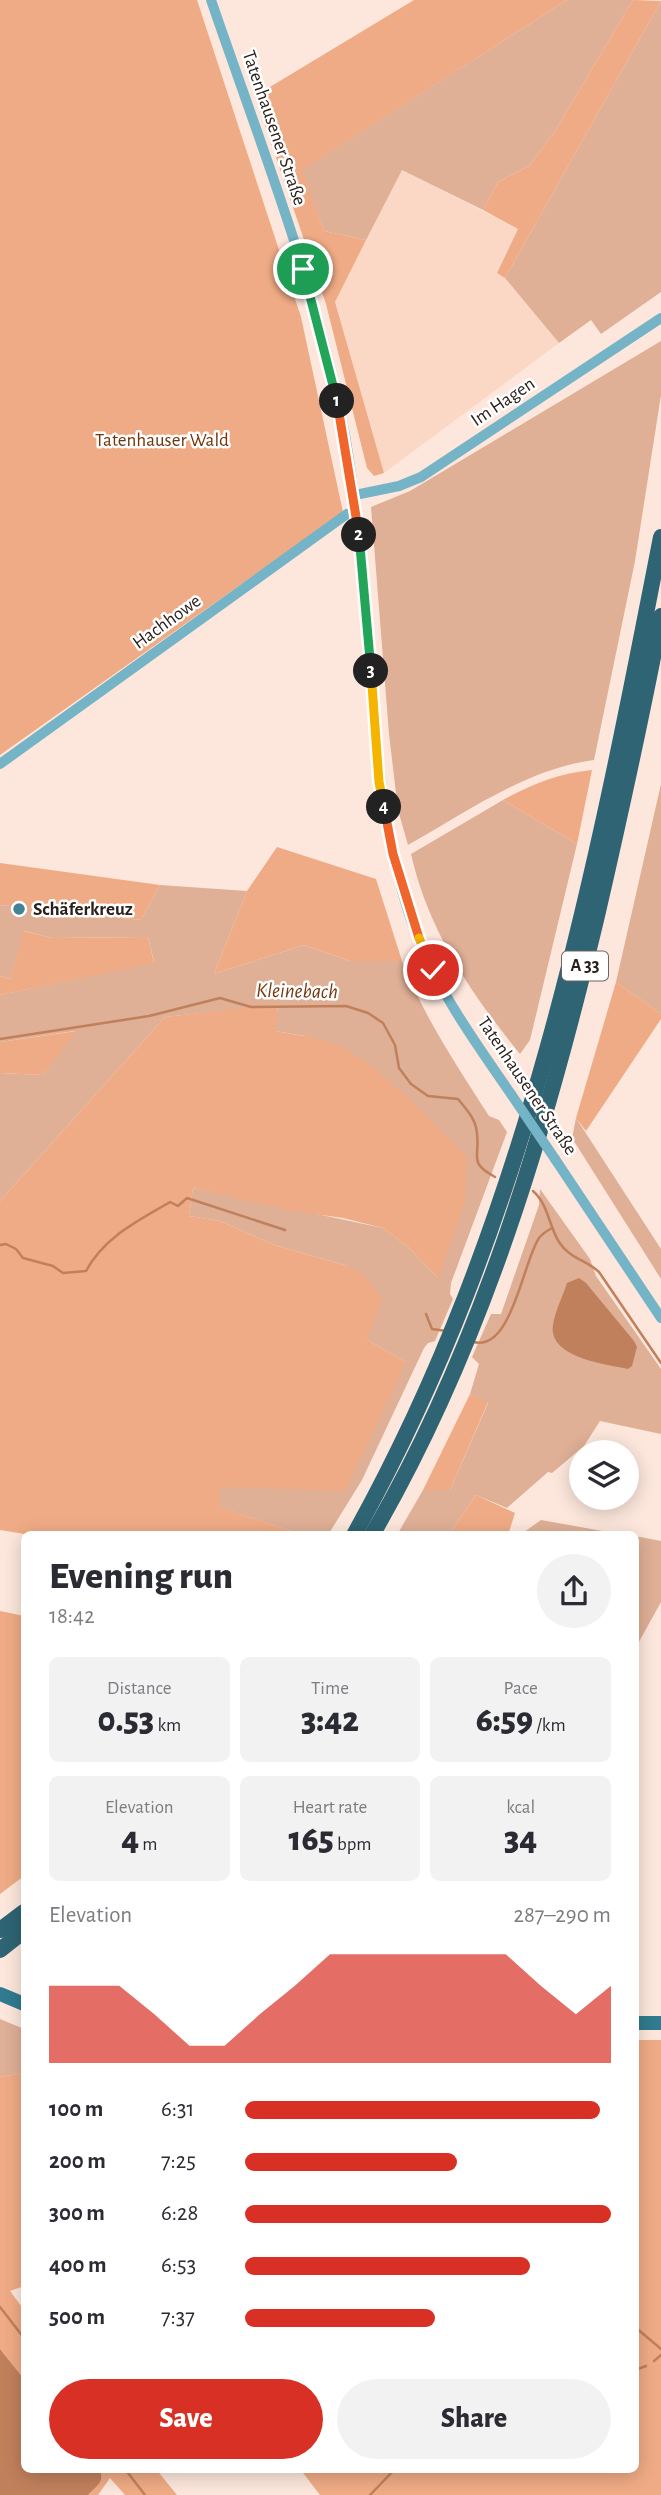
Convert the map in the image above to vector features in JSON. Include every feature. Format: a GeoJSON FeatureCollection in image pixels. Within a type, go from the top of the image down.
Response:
{"type":"FeatureCollection","features":[{"type":"Feature","properties":{"kind":"highway","name":"A 33"},"geometry":{"type":"LineString","coordinates":[[472,1306],[523,1135],[573,950],[615,767],[661,537]]}},
{"type":"Feature","properties":{"kind":"highway","name":"A 33"},"geometry":{"type":"LineString","coordinates":[[374,1531],[395,1493],[534,1152],[566,1045],[633,756],[661,616]]}},
{"type":"Feature","properties":{"kind":"highway","name":"A 33"},"geometry":{"type":"LineString","coordinates":[[356,1531],[453,1352]]}},
{"type":"Feature","properties":{"kind":"highway"},"geometry":{"type":"LineString","coordinates":[[0,1950],[12,1925]]}},
{"type":"Feature","properties":{"kind":"main road"},"geometry":{"type":"LineString","coordinates":[[3,1996],[21,2003]]}},
{"type":"Feature","properties":{"kind":"main road"},"geometry":{"type":"LineString","coordinates":[[639,2023],[661,2023]]}},
{"type":"Feature","properties":{"kind":"street","name":"Tatenhausener Straße"},"geometry":{"type":"LineString","coordinates":[[211,0],[307,281],[344,432],[357,512],[379,782],[393,854],[411,920],[433,970],[465,1027],[661,1318]]}},
{"type":"Feature","properties":{"kind":"street","name":"Im Hagen"},"geometry":{"type":"LineString","coordinates":[[355,495],[399,486],[421,477],[661,318]]}},
{"type":"Feature","properties":{"kind":"street","name":"Hachhowe"},"geometry":{"type":"LineString","coordinates":[[0,764],[347,514],[357,512]]}},
{"type":"Feature","properties":{"kind":"shaded area"},"geometry":{"type":"Polygon","coordinates":[[[567,0],[633,0],[555,131],[529,166],[498,182],[483,210],[402,170],[366,240],[324,231],[301,170],[567,0]]]}},
{"type":"Feature","properties":{"kind":"shaded area"},"geometry":{"type":"Polygon","coordinates":[[[661,1],[661,292],[601,334],[591,320],[559,343],[505,278],[661,1]]]}},
{"type":"Feature","properties":{"kind":"shaded area"},"geometry":{"type":"Polygon","coordinates":[[[401,169],[518,229],[497,273],[505,278],[559,343],[384,473],[335,302],[401,169]]]}},
{"type":"Feature","properties":{"kind":"shaded area"},"geometry":{"type":"Polygon","coordinates":[[[661,341],[661,395],[635,561],[594,760],[545,772],[521,782],[408,845],[398,810],[389,734],[371,507],[410,491],[661,341]]]}},
{"type":"Feature","properties":{"kind":"shaded area"},"geometry":{"type":"Polygon","coordinates":[[[661,784],[661,1014],[616,982],[661,784]]]}},
{"type":"Feature","properties":{"kind":"shaded area"},"geometry":{"type":"Polygon","coordinates":[[[503,800],[577,844],[530,1040],[520,1054],[468,984],[440,935],[428,909],[411,854],[503,800]]]}},
{"type":"Feature","properties":{"kind":"shaded area"},"geometry":{"type":"Polygon","coordinates":[[[160,885],[247,891],[214,974],[304,945],[350,961],[402,961],[420,1002],[453,1060],[489,1116],[499,1120],[507,1132],[451,1283],[450,1294],[453,1299],[435,1341],[424,1348],[362,1480],[330,1531],[291,1531],[219,1507],[220,1487],[406,1362],[367,1340],[348,1266],[274,1245],[220,1221],[189,1216],[193,1188],[383,1228],[408,1247],[438,1278],[305,1036],[275,1031],[278,1005],[165,1017],[0,1201],[0,1073],[42,1075],[75,1031],[0,1042],[0,995],[154,962],[148,937],[52,938],[25,931],[10,979],[0,976],[0,905],[141,920],[160,885]]]}},
{"type":"Feature","properties":{"kind":"shaded area"},"geometry":{"type":"Polygon","coordinates":[[[576,1118],[661,1249],[661,1279],[572,1138],[576,1118]]]}},
{"type":"Feature","properties":{"kind":"shaded area"},"geometry":{"type":"Polygon","coordinates":[[[540,1189],[590,1259],[596,1276],[661,1369],[661,1434],[600,1421],[588,1440],[569,1440],[569,1459],[552,1473],[548,1472],[507,1508],[476,1495],[452,1531],[399,1531],[423,1490],[450,1490],[488,1403],[470,1394],[479,1364],[472,1357],[491,1314],[501,1314],[539,1205],[540,1189]]]}},
{"type":"Feature","properties":{"kind":"shaded area"},"geometry":{"type":"Polygon","coordinates":[[[579,1278],[634,1341],[637,1347],[632,1366],[628,1369],[580,1358],[560,1345],[554,1336],[554,1320],[567,1283],[579,1278]]]}},
{"type":"Feature","properties":{"kind":"shaded area"},"geometry":{"type":"Polygon","coordinates":[[[541,1520],[603,1531],[526,1531],[541,1520]]]}},
{"type":"Feature","properties":{"kind":"shaded area"},"geometry":{"type":"Polygon","coordinates":[[[639,1537],[661,1541],[661,1602],[639,1642],[639,1537]]]}},
{"type":"Feature","properties":{"kind":"shaded area"},"geometry":{"type":"Polygon","coordinates":[[[0,2019],[21,2028],[21,2074],[0,2077],[0,2019]]]}},
{"type":"Feature","properties":{"kind":"shaded area"},"geometry":{"type":"Polygon","coordinates":[[[0,2349],[21,2375],[21,2473],[101,2473],[101,2481],[88,2495],[0,2495],[0,2349]]]}},
{"type":"Feature","properties":{"kind":"green space","name":"Tatenhauser Wald"},"geometry":{"type":"Polygon","coordinates":[[[0,0],[197,0],[301,317],[343,512],[0,755],[0,0]]]}},
{"type":"Feature","properties":{"kind":"green space"},"geometry":{"type":"Polygon","coordinates":[[[414,0],[567,0],[302,170],[324,231],[366,240],[335,302],[384,473],[374,476],[367,468],[326,304],[255,96],[414,0]]]}},
{"type":"Feature","properties":{"kind":"green space"},"geometry":{"type":"Polygon","coordinates":[[[633,0],[661,1],[505,278],[497,273],[518,229],[483,210],[498,182],[529,166],[555,131],[633,0]]]}},
{"type":"Feature","properties":{"kind":"green space"},"geometry":{"type":"Polygon","coordinates":[[[592,770],[577,844],[503,800],[546,780],[592,770]]]}},
{"type":"Feature","properties":{"kind":"green space"},"geometry":{"type":"Polygon","coordinates":[[[277,847],[376,879],[402,961],[350,961],[304,945],[214,974],[247,891],[277,847]]]}},
{"type":"Feature","properties":{"kind":"green space"},"geometry":{"type":"Polygon","coordinates":[[[0,863],[160,885],[141,920],[0,905],[0,863]]]}},
{"type":"Feature","properties":{"kind":"green space"},"geometry":{"type":"Polygon","coordinates":[[[24,931],[52,938],[148,937],[154,963],[0,995],[0,976],[10,979],[24,931]]]}},
{"type":"Feature","properties":{"kind":"green space"},"geometry":{"type":"Polygon","coordinates":[[[616,982],[661,1014],[661,1019],[586,1131],[576,1118],[616,982]]]}},
{"type":"Feature","properties":{"kind":"green space"},"geometry":{"type":"Polygon","coordinates":[[[278,1004],[276,1031],[323,1040],[349,1051],[396,1087],[467,1157],[465,1203],[438,1278],[408,1247],[383,1228],[343,1218],[292,1211],[193,1188],[189,1216],[220,1221],[274,1245],[348,1266],[365,1276],[382,1299],[367,1340],[406,1362],[345,1491],[220,1487],[220,1507],[291,1531],[21,1531],[21,1533],[0,1530],[0,1201],[165,1017],[278,1004]]]}},
{"type":"Feature","properties":{"kind":"green space"},"geometry":{"type":"Polygon","coordinates":[[[77,1031],[42,1075],[0,1073],[0,1042],[77,1031]]]}},
{"type":"Feature","properties":{"kind":"green space"},"geometry":{"type":"Polygon","coordinates":[[[470,1394],[488,1402],[450,1490],[423,1490],[470,1394]]]}},
{"type":"Feature","properties":{"kind":"green space"},"geometry":{"type":"Polygon","coordinates":[[[476,1495],[515,1513],[509,1531],[452,1531],[476,1495]]]}},
{"type":"Feature","properties":{"kind":"green space"},"geometry":{"type":"Polygon","coordinates":[[[0,1611],[21,1615],[21,1878],[0,1894],[0,1611]]]}},
{"type":"Feature","properties":{"kind":"green space"},"geometry":{"type":"Polygon","coordinates":[[[639,2040],[661,2040],[661,2495],[320,2495],[303,2473],[639,2473],[639,2040]]]}},
{"type":"Feature","properties":{"kind":"green space"},"geometry":{"type":"Polygon","coordinates":[[[21,2074],[21,2287],[10,2291],[21,2306],[21,2375],[0,2349],[0,2077],[21,2074]]]}},
{"type":"Feature","properties":{"kind":"green space"},"geometry":{"type":"Polygon","coordinates":[[[100,2473],[159,2473],[177,2495],[125,2495],[110,2478],[98,2495],[88,2495],[100,2473]]]}},
{"type":"Feature","properties":{"kind":"waterway","name":"Kleinebach"},"geometry":{"type":"LineString","coordinates":[[0,1039],[149,1016],[220,998],[251,1007],[346,1006],[368,1013],[383,1023],[395,1045],[399,1068],[411,1084],[428,1096],[458,1099],[475,1124],[478,1163],[495,1177]]}},
{"type":"Feature","properties":{"kind":"waterway","name":"Kleinebach"},"geometry":{"type":"LineString","coordinates":[[533,1191],[542,1202],[559,1242],[568,1252],[599,1272],[661,1363]]}},
{"type":"Feature","properties":{"kind":"waterway"},"geometry":{"type":"LineString","coordinates":[[0,1245],[6,1244],[16,1249],[23,1258],[53,1266],[63,1273],[86,1271],[102,1249],[134,1223],[170,1202],[178,1206],[187,1198],[285,1230]]}},
{"type":"Feature","properties":{"kind":"waterway"},"geometry":{"type":"LineString","coordinates":[[471,1341],[485,1342],[496,1335],[506,1322],[533,1250],[541,1236],[552,1228]]}},
{"type":"Feature","properties":{"kind":"waterway"},"geometry":{"type":"LineString","coordinates":[[426,1314],[432,1329],[446,1331]]}},
{"type":"Feature","properties":{"kind":"waterway"},"geometry":{"type":"LineString","coordinates":[[0,2307],[21,2334]]}},
{"type":"Feature","properties":{"kind":"waterway"},"geometry":{"type":"LineString","coordinates":[[639,2330],[661,2349]]}},
{"type":"Feature","properties":{"kind":"waterway"},"geometry":{"type":"LineString","coordinates":[[654,2361],[661,2355]]}},
{"type":"Feature","properties":{"kind":"waterway"},"geometry":{"type":"LineString","coordinates":[[639,2369],[646,2366]]}},
{"type":"Feature","properties":{"kind":"waterway"},"geometry":{"type":"LineString","coordinates":[[128,2473],[145,2495]]}},
{"type":"Feature","properties":{"kind":"waterway"},"geometry":{"type":"LineString","coordinates":[[370,2495],[391,2473]]}},
{"type":"Feature","properties":{"kind":"place","name":"Schäferkreuz"},"geometry":{"type":"Point","coordinates":[19,909]}},
{"type":"Feature","properties":{"kind":"route"},"geometry":{"type":"LineString","coordinates":[[303,269],[316,311],[344,432],[355,495],[364,577],[379,782],[393,854],[411,920],[433,970]]}}]}
